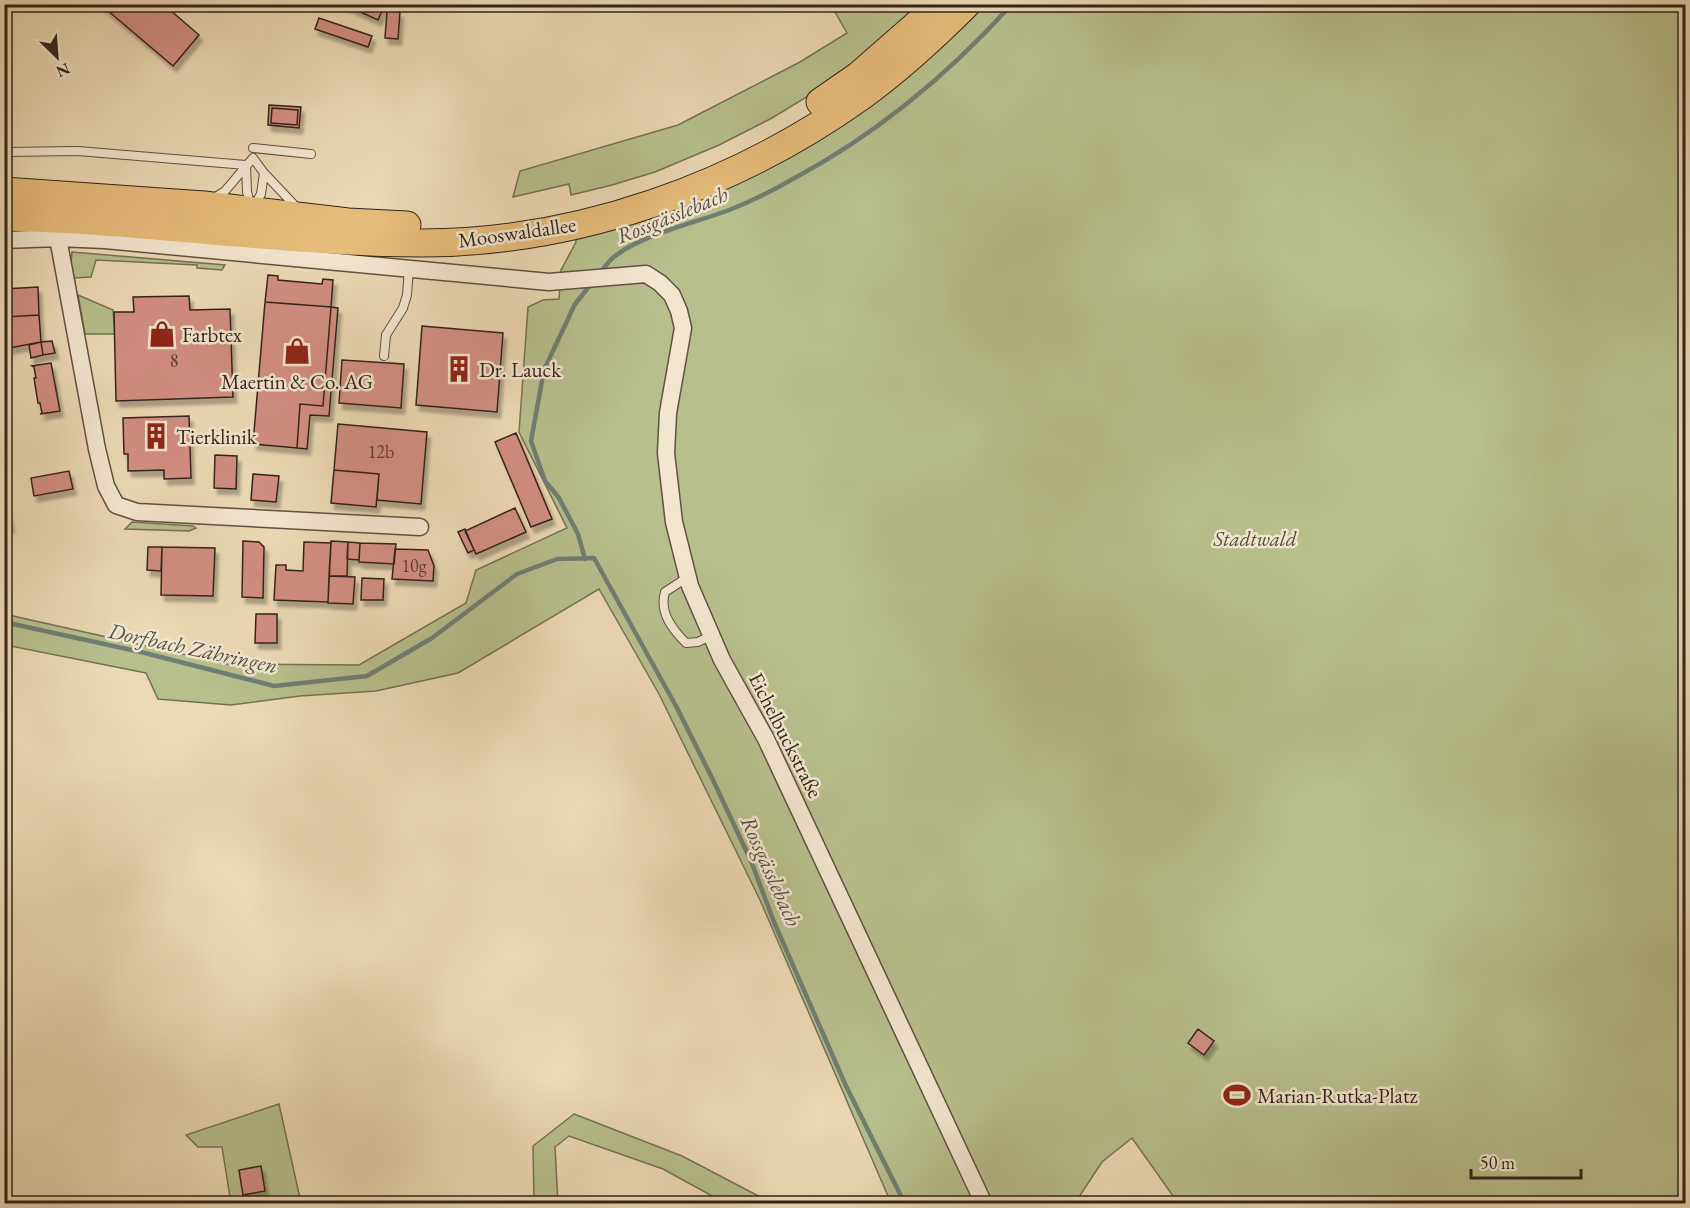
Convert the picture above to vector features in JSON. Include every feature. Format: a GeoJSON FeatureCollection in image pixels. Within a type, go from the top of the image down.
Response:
{"type":"FeatureCollection","features":[{"type":"Feature","properties":{"kind":"main road","name":"Mooswaldallee"},"geometry":{"type":"LineString","coordinates":[[4,217],[98,221],[251,222],[305,217],[389,225],[476,222],[558,210],[640,188],[698,167],[796,117],[859,75],[940,4]]}},
{"type":"Feature","properties":{"kind":"main road","name":"Mooswaldallee"},"geometry":{"type":"LineString","coordinates":[[4,191],[204,205],[251,222],[362,242],[425,243],[481,240],[540,232],[636,209],[700,186],[751,163],[810,130],[862,96],[897,69],[967,4]]}},
{"type":"Feature","properties":{"kind":"street","name":"Mooswaldallee"},"geometry":{"type":"LineString","coordinates":[[4,240],[58,238],[105,240],[549,282],[646,274]]}},
{"type":"Feature","properties":{"kind":"street"},"geometry":{"type":"LineString","coordinates":[[58,238],[97,449],[106,486],[116,505],[137,512],[420,527]]}},
{"type":"Feature","properties":{"kind":"street","name":"Eichelbuckstraße"},"geometry":{"type":"LineString","coordinates":[[646,274],[672,295],[683,328],[668,413],[666,453],[674,522],[688,577],[722,660],[766,739],[984,1203]]}},
{"type":"Feature","properties":{"kind":"lane"},"geometry":{"type":"LineString","coordinates":[[254,148],[311,154]]}},
{"type":"Feature","properties":{"kind":"lane"},"geometry":{"type":"LineString","coordinates":[[4,152],[78,151],[246,165]]}},
{"type":"Feature","properties":{"kind":"lane"},"geometry":{"type":"LineString","coordinates":[[204,205],[225,191],[253,159],[305,217]]}},
{"type":"Feature","properties":{"kind":"lane"},"geometry":{"type":"LineString","coordinates":[[246,165],[251,222]]}},
{"type":"Feature","properties":{"kind":"lane"},"geometry":{"type":"LineString","coordinates":[[251,222],[261,194],[264,173]]}},
{"type":"Feature","properties":{"kind":"lane"},"geometry":{"type":"LineString","coordinates":[[384,356],[386,335],[399,316],[407,295],[409,268]]}},
{"type":"Feature","properties":{"kind":"lane"},"geometry":{"type":"LineString","coordinates":[[688,577],[665,592],[662,602],[665,615],[686,643],[698,642],[712,635]]}},
{"type":"Feature","properties":{"kind":"green space"},"geometry":{"type":"Polygon","coordinates":[[[831,5],[924,5],[841,76],[772,118],[719,145],[655,172],[612,185],[571,195],[569,184],[513,197],[520,171],[678,125],[800,62],[847,33],[831,5]]]}},
{"type":"Feature","properties":{"kind":"green space","name":"Stadtwald"},"geometry":{"type":"Polygon","coordinates":[[[975,5],[1685,5],[1685,1203],[1178,1203],[1132,1138],[1102,1162],[1075,1203],[891,1203],[760,900],[659,694],[599,589],[458,673],[376,691],[300,696],[231,705],[158,699],[146,673],[5,645],[4,614],[227,664],[359,665],[466,603],[476,570],[567,528],[519,432],[528,307],[543,300],[559,299],[561,270],[576,242],[575,230],[708,188],[975,5]]]}},
{"type":"Feature","properties":{"kind":"green space"},"geometry":{"type":"Polygon","coordinates":[[[72,252],[225,265],[222,270],[197,268],[197,265],[96,260],[91,277],[74,278],[71,263],[72,252]]]}},
{"type":"Feature","properties":{"kind":"green space"},"geometry":{"type":"Polygon","coordinates":[[[78,295],[113,310],[115,334],[85,334],[78,295]]]}},
{"type":"Feature","properties":{"kind":"green space"},"geometry":{"type":"Polygon","coordinates":[[[132,522],[196,528],[189,531],[125,529],[132,522]]]}},
{"type":"Feature","properties":{"kind":"green space"},"geometry":{"type":"Polygon","coordinates":[[[279,1104],[301,1203],[231,1203],[222,1147],[198,1147],[186,1135],[279,1104]]]}},
{"type":"Feature","properties":{"kind":"green space"},"geometry":{"type":"Polygon","coordinates":[[[574,1114],[682,1156],[772,1203],[725,1203],[663,1169],[569,1136],[555,1147],[558,1203],[534,1203],[533,1146],[574,1114]]]}},
{"type":"Feature","properties":{"kind":"building"},"geometry":{"type":"Polygon","coordinates":[[[100,4],[163,4],[199,35],[173,66],[100,4]]]}},
{"type":"Feature","properties":{"kind":"building"},"geometry":{"type":"Polygon","coordinates":[[[343,4],[385,4],[378,20],[343,4]]]}},
{"type":"Feature","properties":{"kind":"building"},"geometry":{"type":"Polygon","coordinates":[[[387,11],[400,12],[398,39],[385,38],[387,11]]]}},
{"type":"Feature","properties":{"kind":"building"},"geometry":{"type":"Polygon","coordinates":[[[319,18],[372,36],[368,47],[315,29],[319,18]]]}},
{"type":"Feature","properties":{"kind":"building"},"geometry":{"type":"Polygon","coordinates":[[[269,105],[301,107],[299,128],[268,125],[269,105]],[[272,108],[271,123],[297,125],[298,110],[272,108]]]}},
{"type":"Feature","properties":{"kind":"building"},"geometry":{"type":"Polygon","coordinates":[[[272,108],[298,110],[297,125],[271,123],[272,108]]]}},
{"type":"Feature","properties":{"kind":"building"},"geometry":{"type":"Polygon","coordinates":[[[268,275],[278,276],[278,280],[322,284],[323,279],[333,280],[331,307],[265,302],[268,275]]]}},
{"type":"Feature","properties":{"kind":"building"},"geometry":{"type":"Polygon","coordinates":[[[38,287],[39,315],[4,317],[4,289],[38,287]]]}},
{"type":"Feature","properties":{"kind":"building"},"geometry":{"type":"Polygon","coordinates":[[[189,296],[190,310],[230,309],[233,397],[116,401],[114,312],[134,312],[133,297],[189,296]]]}},
{"type":"Feature","properties":{"kind":"building"},"geometry":{"type":"Polygon","coordinates":[[[265,302],[331,307],[323,406],[300,404],[297,448],[253,444],[265,302]]]}},
{"type":"Feature","properties":{"kind":"building"},"geometry":{"type":"Polygon","coordinates":[[[331,307],[338,308],[329,416],[310,415],[307,449],[297,448],[300,404],[323,406],[331,307]]]}},
{"type":"Feature","properties":{"kind":"building"},"geometry":{"type":"Polygon","coordinates":[[[39,315],[41,342],[4,349],[4,317],[39,315]]]}},
{"type":"Feature","properties":{"kind":"building","name":"Dr. Lauck"},"geometry":{"type":"Polygon","coordinates":[[[422,326],[503,333],[497,412],[416,405],[422,326]]]}},
{"type":"Feature","properties":{"kind":"building"},"geometry":{"type":"Polygon","coordinates":[[[52,341],[55,353],[43,355],[41,342],[52,341]]]}},
{"type":"Feature","properties":{"kind":"building"},"geometry":{"type":"Polygon","coordinates":[[[41,342],[43,355],[31,358],[29,345],[41,342]]]}},
{"type":"Feature","properties":{"kind":"building"},"geometry":{"type":"Polygon","coordinates":[[[342,360],[404,364],[401,408],[339,403],[342,360]]]}},
{"type":"Feature","properties":{"kind":"building"},"geometry":{"type":"Polygon","coordinates":[[[51,363],[60,411],[40,414],[42,413],[40,403],[38,403],[34,378],[36,378],[32,366],[51,363]]]}},
{"type":"Feature","properties":{"kind":"building","name":"Tierklinik"},"geometry":{"type":"Polygon","coordinates":[[[189,416],[191,478],[164,479],[164,470],[128,471],[128,454],[124,454],[123,418],[189,416]]]}},
{"type":"Feature","properties":{"kind":"building"},"geometry":{"type":"Polygon","coordinates":[[[338,424],[427,432],[421,504],[377,500],[379,474],[334,470],[338,424]]]}},
{"type":"Feature","properties":{"kind":"building"},"geometry":{"type":"Polygon","coordinates":[[[516,433],[552,519],[531,527],[495,442],[516,433]]]}},
{"type":"Feature","properties":{"kind":"building"},"geometry":{"type":"Polygon","coordinates":[[[215,455],[237,456],[236,489],[214,488],[215,455]]]}},
{"type":"Feature","properties":{"kind":"building"},"geometry":{"type":"Polygon","coordinates":[[[334,470],[379,474],[376,507],[331,503],[334,470]]]}},
{"type":"Feature","properties":{"kind":"building"},"geometry":{"type":"Polygon","coordinates":[[[69,471],[73,489],[34,496],[31,478],[69,471]]]}},
{"type":"Feature","properties":{"kind":"building"},"geometry":{"type":"Polygon","coordinates":[[[253,474],[279,476],[276,502],[251,500],[253,474]]]}},
{"type":"Feature","properties":{"kind":"building"},"geometry":{"type":"Polygon","coordinates":[[[4,496],[11,527],[4,528],[4,496]]]}},
{"type":"Feature","properties":{"kind":"building"},"geometry":{"type":"Polygon","coordinates":[[[515,508],[526,532],[476,554],[465,531],[515,508]]]}},
{"type":"Feature","properties":{"kind":"building"},"geometry":{"type":"Polygon","coordinates":[[[465,529],[474,550],[468,553],[458,532],[465,529]]]}},
{"type":"Feature","properties":{"kind":"building"},"geometry":{"type":"Polygon","coordinates":[[[243,541],[259,542],[264,547],[263,598],[242,597],[243,541]]]}},
{"type":"Feature","properties":{"kind":"building"},"geometry":{"type":"Polygon","coordinates":[[[331,541],[348,542],[347,576],[329,576],[331,541]]]}},
{"type":"Feature","properties":{"kind":"building"},"geometry":{"type":"Polygon","coordinates":[[[304,542],[331,543],[328,602],[274,600],[276,565],[286,565],[286,570],[303,571],[304,542]]]}},
{"type":"Feature","properties":{"kind":"building"},"geometry":{"type":"Polygon","coordinates":[[[348,542],[360,543],[359,560],[347,559],[348,542]]]}},
{"type":"Feature","properties":{"kind":"building"},"geometry":{"type":"Polygon","coordinates":[[[360,543],[396,544],[394,564],[359,562],[360,543]]]}},
{"type":"Feature","properties":{"kind":"building"},"geometry":{"type":"Polygon","coordinates":[[[148,547],[162,547],[161,571],[147,570],[148,547]]]}},
{"type":"Feature","properties":{"kind":"building"},"geometry":{"type":"Polygon","coordinates":[[[162,547],[215,548],[213,596],[161,595],[162,547]]]}},
{"type":"Feature","properties":{"kind":"building"},"geometry":{"type":"Polygon","coordinates":[[[395,549],[428,550],[434,566],[433,581],[392,579],[395,549]]]}},
{"type":"Feature","properties":{"kind":"building"},"geometry":{"type":"Polygon","coordinates":[[[329,576],[355,577],[353,604],[328,603],[329,576]]]}},
{"type":"Feature","properties":{"kind":"building"},"geometry":{"type":"Polygon","coordinates":[[[362,578],[384,579],[383,600],[361,600],[362,578]]]}},
{"type":"Feature","properties":{"kind":"building"},"geometry":{"type":"Polygon","coordinates":[[[256,614],[277,614],[277,643],[255,643],[256,614]]]}},
{"type":"Feature","properties":{"kind":"building"},"geometry":{"type":"Polygon","coordinates":[[[1198,1029],[1214,1041],[1204,1055],[1188,1043],[1198,1029]]]}},
{"type":"Feature","properties":{"kind":"building"},"geometry":{"type":"Polygon","coordinates":[[[261,1166],[265,1191],[243,1195],[239,1170],[261,1166]]]}},
{"type":"Feature","properties":{"kind":"waterway","name":"Rossgässlebach"},"geometry":{"type":"LineString","coordinates":[[600,273],[613,258],[640,241],[753,200],[852,144],[936,79],[963,55],[1012,4]]}},
{"type":"Feature","properties":{"kind":"waterway","name":"Rossgässlebach"},"geometry":{"type":"LineString","coordinates":[[585,559],[578,534],[559,498],[545,481],[531,441],[544,370],[575,304],[591,284]]}},
{"type":"Feature","properties":{"kind":"waterway","name":"Rossgässlebach"},"geometry":{"type":"LineString","coordinates":[[4,622],[145,653],[274,686],[367,676],[432,638],[517,574],[557,559],[594,558],[676,706],[713,780],[751,861],[774,922],[846,1086],[905,1204]]}},
{"type":"Feature","properties":{"kind":"place","name":"Farbtex"},"geometry":{"type":"Point","coordinates":[162,334]}},
{"type":"Feature","properties":{"kind":"place","name":"Maertin & Co. AG"},"geometry":{"type":"Point","coordinates":[297,351]}},
{"type":"Feature","properties":{"kind":"place","name":"Dr. Lauck"},"geometry":{"type":"Point","coordinates":[459,369]}},
{"type":"Feature","properties":{"kind":"place","name":"Tierklinik"},"geometry":{"type":"Point","coordinates":[156,436]}},
{"type":"Feature","properties":{"kind":"place","name":"Marian-Rutka-Platz"},"geometry":{"type":"Point","coordinates":[1237,1095]}},
{"type":"Feature","properties":{"kind":"water label","name":"Dorfbach Zähringen"},"geometry":{"type":"Point","coordinates":[193,648]}}]}
